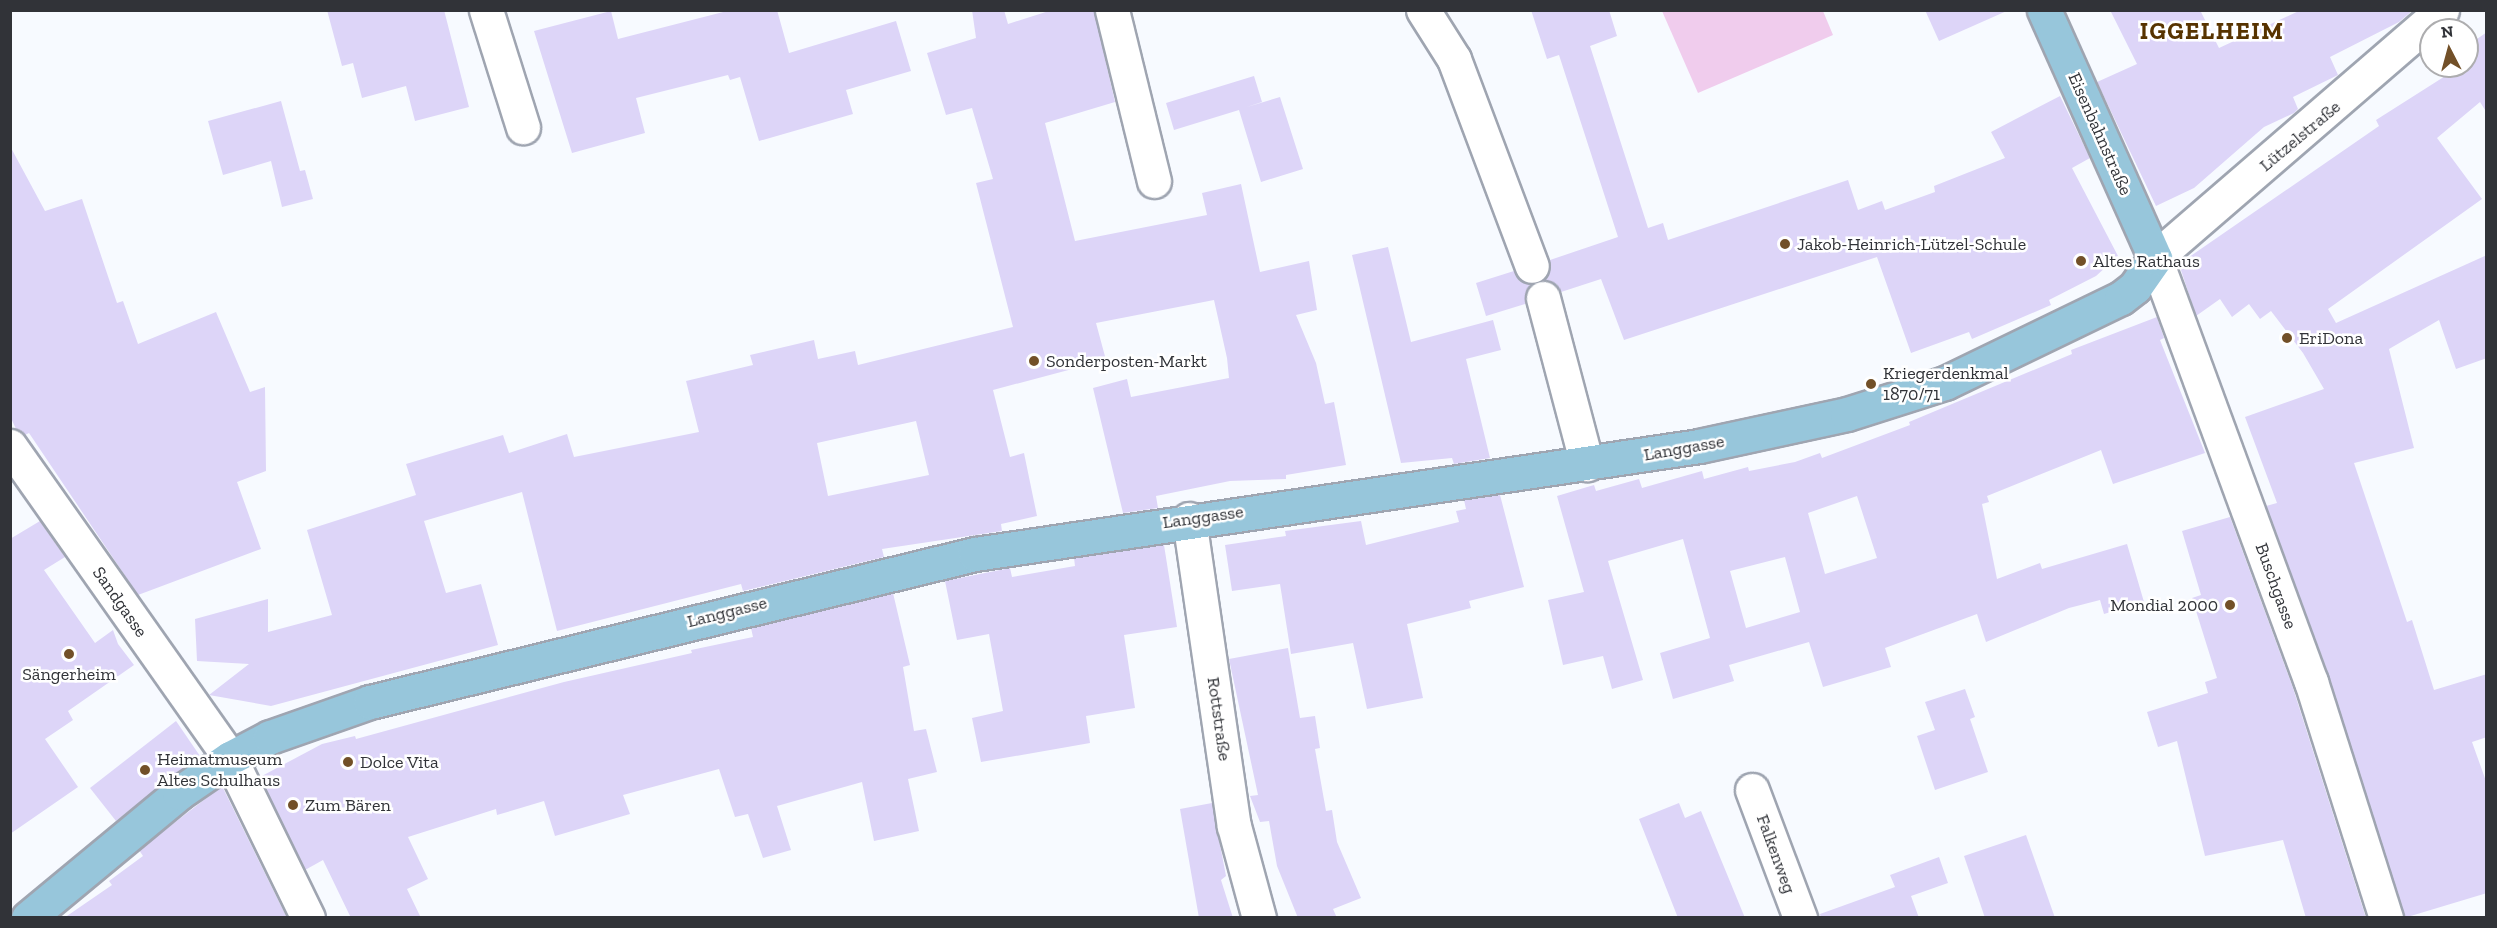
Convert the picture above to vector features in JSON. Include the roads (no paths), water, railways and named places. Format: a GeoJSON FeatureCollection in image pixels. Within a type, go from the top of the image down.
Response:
{"type":"FeatureCollection","features":[{"type":"Feature","properties":{"kind":"main road","name":"Eisenbahnstraße"},"geometry":{"type":"LineString","coordinates":[[2044,10],[2156,258]]}},
{"type":"Feature","properties":{"kind":"main road","name":"Langgasse"},"geometry":{"type":"LineString","coordinates":[[28,918],[179,793],[230,758],[270,737],[370,702],[737,609],[975,554],[1190,519],[1587,464],[1786,430],[1945,383],[2121,298],[2135,287],[2156,258]]}},
{"type":"Feature","properties":{"kind":"street"},"geometry":{"type":"LineString","coordinates":[[486,10],[523,127]]}},
{"type":"Feature","properties":{"kind":"street"},"geometry":{"type":"LineString","coordinates":[[1112,10],[1154,181]]}},
{"type":"Feature","properties":{"kind":"street"},"geometry":{"type":"LineString","coordinates":[[1423,10],[1454,59],[1532,266]]}},
{"type":"Feature","properties":{"kind":"street","name":"Lützelstraße"},"geometry":{"type":"LineString","coordinates":[[2156,258],[2442,10]]}},
{"type":"Feature","properties":{"kind":"street","name":"Buschgasse"},"geometry":{"type":"LineString","coordinates":[[2156,258],[2311,682],[2386,918]]}},
{"type":"Feature","properties":{"kind":"street"},"geometry":{"type":"LineString","coordinates":[[1543,298],[1587,464]]}},
{"type":"Feature","properties":{"kind":"street","name":"Sandgasse"},"geometry":{"type":"LineString","coordinates":[[10,446],[230,758],[308,918]]}},
{"type":"Feature","properties":{"kind":"street","name":"Rottstraße"},"geometry":{"type":"LineString","coordinates":[[1190,519],[1234,826],[1259,918]]}},
{"type":"Feature","properties":{"kind":"street","name":"Falkenweg"},"geometry":{"type":"LineString","coordinates":[[1752,790],[1800,918]]}},
{"type":"Feature","properties":{"kind":"place","name":"Jakob-Heinrich-Lützel-Schule"},"geometry":{"type":"Point","coordinates":[1785,244]}},
{"type":"Feature","properties":{"kind":"place","name":"Altes Rathaus"},"geometry":{"type":"Point","coordinates":[2081,261]}},
{"type":"Feature","properties":{"kind":"place","name":"EriDona"},"geometry":{"type":"Point","coordinates":[2287,338]}},
{"type":"Feature","properties":{"kind":"place","name":"Sonderposten-Markt"},"geometry":{"type":"Point","coordinates":[1034,361]}},
{"type":"Feature","properties":{"kind":"place","name":"Kriegerdenkmal 1870/71"},"geometry":{"type":"Point","coordinates":[1871,384]}},
{"type":"Feature","properties":{"kind":"place","name":"Mondial 2000"},"geometry":{"type":"Point","coordinates":[2230,605]}},
{"type":"Feature","properties":{"kind":"place","name":"Sängerheim"},"geometry":{"type":"Point","coordinates":[69,654]}},
{"type":"Feature","properties":{"kind":"place","name":"Dolce Vita"},"geometry":{"type":"Point","coordinates":[348,762]}},
{"type":"Feature","properties":{"kind":"place","name":"Heimatmuseum Altes Schulhaus"},"geometry":{"type":"Point","coordinates":[145,770]}},
{"type":"Feature","properties":{"kind":"place","name":"Zum Bären"},"geometry":{"type":"Point","coordinates":[293,805]}},
{"type":"Feature","properties":{"kind":"district","name":"IGGELHEIM"},"geometry":{"type":"Point","coordinates":[2212,31]}}]}
